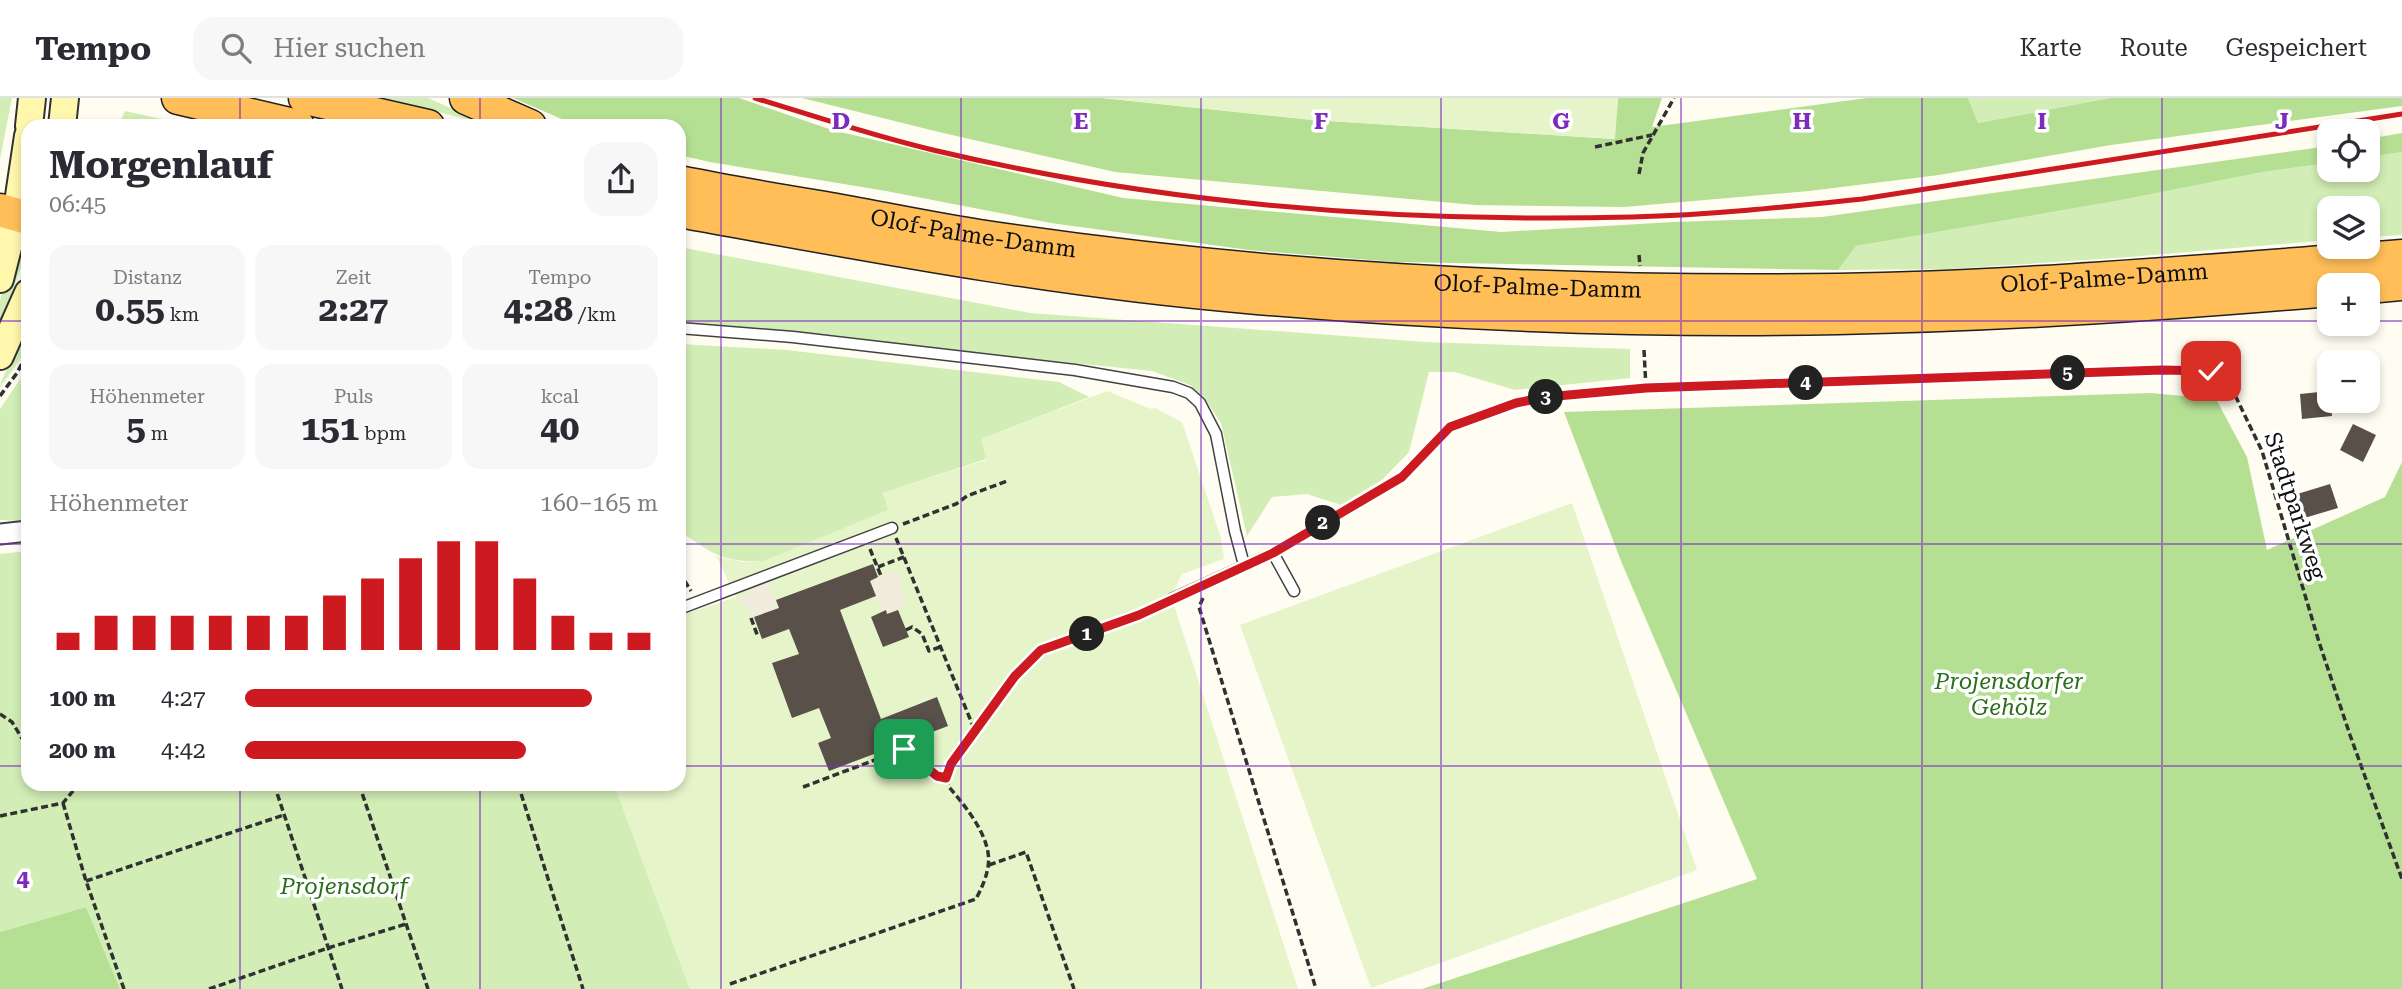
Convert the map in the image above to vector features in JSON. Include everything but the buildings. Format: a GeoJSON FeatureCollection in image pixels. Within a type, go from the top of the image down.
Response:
{"type":"FeatureCollection","features":[{"type":"Feature","properties":{"kind":"highway"},"geometry":{"type":"LineString","coordinates":[[178,98],[268,119]]}},
{"type":"Feature","properties":{"kind":"highway"},"geometry":{"type":"LineString","coordinates":[[305,98],[397,119]]}},
{"type":"Feature","properties":{"kind":"highway"},"geometry":{"type":"LineString","coordinates":[[466,98],[514,119]]}},
{"type":"Feature","properties":{"kind":"highway","name":"Olof-Palme-Damm"},"geometry":{"type":"LineString","coordinates":[[686,191],[978,236],[1169,260],[1264,270],[1530,286],[1730,290],[1959,286],[2100,279],[2402,256]]}},
{"type":"Feature","properties":{"kind":"highway","name":"Olof-Palme-Damm"},"geometry":{"type":"LineString","coordinates":[[686,192],[955,261],[1131,285],[1247,297],[1532,315],[1717,319],[1957,315],[2097,308],[2317,291]]}},
{"type":"Feature","properties":{"kind":"highway"},"geometry":{"type":"LineString","coordinates":[[2380,286],[2402,285]]}},
{"type":"Feature","properties":{"kind":"main road"},"geometry":{"type":"LineString","coordinates":[[0,279],[21,179]]}},
{"type":"Feature","properties":{"kind":"main road"},"geometry":{"type":"LineString","coordinates":[[0,356],[21,309]]}},
{"type":"Feature","properties":{"kind":"street"},"geometry":{"type":"LineString","coordinates":[[0,534],[21,532]]}},
{"type":"Feature","properties":{"kind":"lane"},"geometry":{"type":"LineString","coordinates":[[686,329],[793,337],[1075,370],[1153,382],[1189,393],[1206,412],[1216,434],[1244,565]]}},
{"type":"Feature","properties":{"kind":"lane"},"geometry":{"type":"LineString","coordinates":[[686,607],[892,528]]}},
{"type":"Feature","properties":{"kind":"lane"},"geometry":{"type":"LineString","coordinates":[[1172,599],[1273,553],[1294,591]]}},
{"type":"Feature","properties":{"kind":"path"},"geometry":{"type":"LineString","coordinates":[[1639,174],[1643,153],[1674,98]]}},
{"type":"Feature","properties":{"kind":"path"},"geometry":{"type":"LineString","coordinates":[[1595,147],[1653,135]]}},
{"type":"Feature","properties":{"kind":"path"},"geometry":{"type":"LineString","coordinates":[[1639,254],[1641,270]]}},
{"type":"Feature","properties":{"kind":"path"},"geometry":{"type":"LineString","coordinates":[[1644,350],[1646,388]]}},
{"type":"Feature","properties":{"kind":"path"},"geometry":{"type":"LineString","coordinates":[[0,396],[21,365]]}},
{"type":"Feature","properties":{"kind":"path","name":"Stadtparkweg"},"geometry":{"type":"LineString","coordinates":[[1273,553],[1402,477],[1450,427],[1516,403],[1546,397],[1646,388],[2148,370],[2211,371],[2233,391],[2262,451],[2319,642],[2402,879]]}},
{"type":"Feature","properties":{"kind":"path"},"geometry":{"type":"LineString","coordinates":[[975,731],[892,528],[1007,481]]}},
{"type":"Feature","properties":{"kind":"path"},"geometry":{"type":"LineString","coordinates":[[866,538],[881,576]]}},
{"type":"Feature","properties":{"kind":"path"},"geometry":{"type":"LineString","coordinates":[[878,567],[904,557]]}},
{"type":"Feature","properties":{"kind":"path"},"geometry":{"type":"LineString","coordinates":[[686,582],[699,602]]}},
{"type":"Feature","properties":{"kind":"path"},"geometry":{"type":"LineString","coordinates":[[1208,583],[1199,607],[1317,989]]}},
{"type":"Feature","properties":{"kind":"path"},"geometry":{"type":"LineString","coordinates":[[946,778],[951,764],[1015,676],[1041,650],[1139,615],[1172,599]]}},
{"type":"Feature","properties":{"kind":"path"},"geometry":{"type":"LineString","coordinates":[[751,618],[758,637]]}},
{"type":"Feature","properties":{"kind":"path"},"geometry":{"type":"LineString","coordinates":[[906,630],[912,627],[922,634],[929,651],[940,647]]}},
{"type":"Feature","properties":{"kind":"path"},"geometry":{"type":"LineString","coordinates":[[0,714],[12,722],[21,737]]}},
{"type":"Feature","properties":{"kind":"path"},"geometry":{"type":"LineString","coordinates":[[730,984],[976,899],[984,884],[989,865],[985,843],[946,778],[937,776],[901,744]]}},
{"type":"Feature","properties":{"kind":"path"},"geometry":{"type":"LineString","coordinates":[[803,788],[904,749]]}},
{"type":"Feature","properties":{"kind":"path"},"geometry":{"type":"LineString","coordinates":[[0,816],[63,803],[73,791]]}},
{"type":"Feature","properties":{"kind":"path"},"geometry":{"type":"LineString","coordinates":[[276,791],[342,989]]}},
{"type":"Feature","properties":{"kind":"path"},"geometry":{"type":"LineString","coordinates":[[361,791],[428,989]]}},
{"type":"Feature","properties":{"kind":"path"},"geometry":{"type":"LineString","coordinates":[[519,791],[583,989]]}},
{"type":"Feature","properties":{"kind":"path"},"geometry":{"type":"LineString","coordinates":[[63,803],[86,881],[124,989]]}},
{"type":"Feature","properties":{"kind":"path"},"geometry":{"type":"LineString","coordinates":[[86,881],[284,815]]}},
{"type":"Feature","properties":{"kind":"path"},"geometry":{"type":"LineString","coordinates":[[989,865],[1026,852],[1073,989]]}},
{"type":"Feature","properties":{"kind":"path"},"geometry":{"type":"LineString","coordinates":[[209,989],[406,924]]}},
{"type":"Feature","properties":{"kind":"green space"},"geometry":{"type":"Polygon","coordinates":[[[0,98],[12,98],[0,159],[0,98]]]}},
{"type":"Feature","properties":{"kind":"green space"},"geometry":{"type":"Polygon","coordinates":[[[384,98],[428,98],[475,119],[466,119],[384,98]]]}},
{"type":"Feature","properties":{"kind":"green space"},"geometry":{"type":"Polygon","coordinates":[[[513,98],[739,98],[832,130],[1123,198],[1501,232],[1822,217],[2317,148],[2317,165],[2263,172],[2116,201],[1856,246],[1838,270],[1395,262],[1249,250],[1051,223],[886,191],[710,162],[686,157],[686,119],[562,119],[513,98]]]}},
{"type":"Feature","properties":{"kind":"green space"},"geometry":{"type":"Polygon","coordinates":[[[802,98],[1102,98],[1313,120],[1614,139],[1618,98],[1662,98],[1652,127],[1867,98],[1968,98],[1978,123],[2110,98],[2402,98],[2402,106],[2111,145],[1939,175],[1809,191],[1624,207],[1475,205],[1115,172],[802,98]]]}},
{"type":"Feature","properties":{"kind":"green space"},"geometry":{"type":"Polygon","coordinates":[[[1103,98],[1618,98],[1615,139],[1313,120],[1103,98]]]}},
{"type":"Feature","properties":{"kind":"green space"},"geometry":{"type":"Polygon","coordinates":[[[1968,98],[2110,98],[1978,123],[1968,98]]]}},
{"type":"Feature","properties":{"kind":"green space"},"geometry":{"type":"Polygon","coordinates":[[[125,111],[162,119],[121,119],[125,111]]]}},
{"type":"Feature","properties":{"kind":"green space"},"geometry":{"type":"Polygon","coordinates":[[[2402,133],[2402,152],[2380,155],[2380,137],[2402,133]]]}},
{"type":"Feature","properties":{"kind":"green space"},"geometry":{"type":"Polygon","coordinates":[[[2402,152],[2402,235],[2380,236],[2380,196],[2317,196],[2317,241],[1950,269],[1838,270],[1856,246],[2116,201],[2263,172],[2317,165],[2317,182],[2380,182],[2380,155],[2402,152]]]}},
{"type":"Feature","properties":{"kind":"green space"},"geometry":{"type":"Polygon","coordinates":[[[16,238],[21,239],[21,268],[0,326],[0,301],[16,238]]]}},
{"type":"Feature","properties":{"kind":"green space"},"geometry":{"type":"Polygon","coordinates":[[[686,248],[1030,313],[1425,342],[1630,349],[1630,378],[1515,390],[1455,372],[1429,372],[1409,452],[1383,479],[1341,505],[1307,494],[1272,497],[1247,536],[1221,423],[1205,399],[1190,385],[1152,371],[686,324],[686,248]]]}},
{"type":"Feature","properties":{"kind":"green space"},"geometry":{"type":"Polygon","coordinates":[[[686,344],[787,350],[1059,382],[1089,397],[982,439],[986,459],[883,493],[889,510],[764,561],[738,560],[710,551],[686,536],[686,344]]]}},
{"type":"Feature","properties":{"kind":"green space"},"geometry":{"type":"Polygon","coordinates":[[[21,345],[21,356],[0,387],[21,345]]]}},
{"type":"Feature","properties":{"kind":"green space"},"geometry":{"type":"Polygon","coordinates":[[[21,378],[20,521],[0,520],[0,409],[21,378]]]}},
{"type":"Feature","properties":{"kind":"green space"},"geometry":{"type":"Polygon","coordinates":[[[1107,391],[1151,409],[1155,408],[1182,422],[1221,538],[1224,559],[1182,574],[1171,596],[1298,989],[690,989],[617,791],[686,791],[686,614],[736,597],[716,556],[742,562],[764,561],[888,510],[883,493],[986,460],[982,439],[1107,391]]]}},
{"type":"Feature","properties":{"kind":"green space","name":"Projensdorfer Gehölz"},"geometry":{"type":"Polygon","coordinates":[[[2151,393],[2216,399],[2247,457],[2267,550],[2385,497],[2402,462],[2402,989],[1422,989],[1757,879],[1621,561],[1564,412],[2151,393]]]}},
{"type":"Feature","properties":{"kind":"green space"},"geometry":{"type":"Polygon","coordinates":[[[1572,503],[1697,870],[1371,988],[1240,625],[1572,503]]]}},
{"type":"Feature","properties":{"kind":"green space","name":"Projensdorf"},"geometry":{"type":"Polygon","coordinates":[[[21,552],[21,791],[617,791],[690,989],[120,989],[86,907],[0,932],[0,554],[21,552]]]}},
{"type":"Feature","properties":{"kind":"green space"},"geometry":{"type":"Polygon","coordinates":[[[86,907],[120,989],[0,989],[0,932],[86,907]]]}},
{"type":"Feature","properties":{"kind":"shaded area"},"geometry":{"type":"Polygon","coordinates":[[[895,571],[903,579],[900,588],[907,605],[887,614],[882,612],[872,586],[875,578],[895,571]]]}},
{"type":"Feature","properties":{"kind":"shaded area"},"geometry":{"type":"Polygon","coordinates":[[[767,579],[772,595],[777,600],[774,610],[751,618],[747,606],[736,597],[747,596],[754,584],[767,579]]]}},
{"type":"Feature","properties":{"kind":"railway"},"geometry":{"type":"LineString","coordinates":[[755,98],[911,144],[1019,169],[1105,184],[1193,197],[1369,213],[1545,218],[1690,214],[1862,199],[2402,114]]}},
{"type":"Feature","properties":{"kind":"route"},"geometry":{"type":"LineString","coordinates":[[904,749],[937,776],[946,778],[951,764],[1015,676],[1041,650],[1139,615],[1273,553],[1402,477],[1450,427],[1516,403],[1546,397],[1646,388],[2162,370],[2211,371]]}}]}
